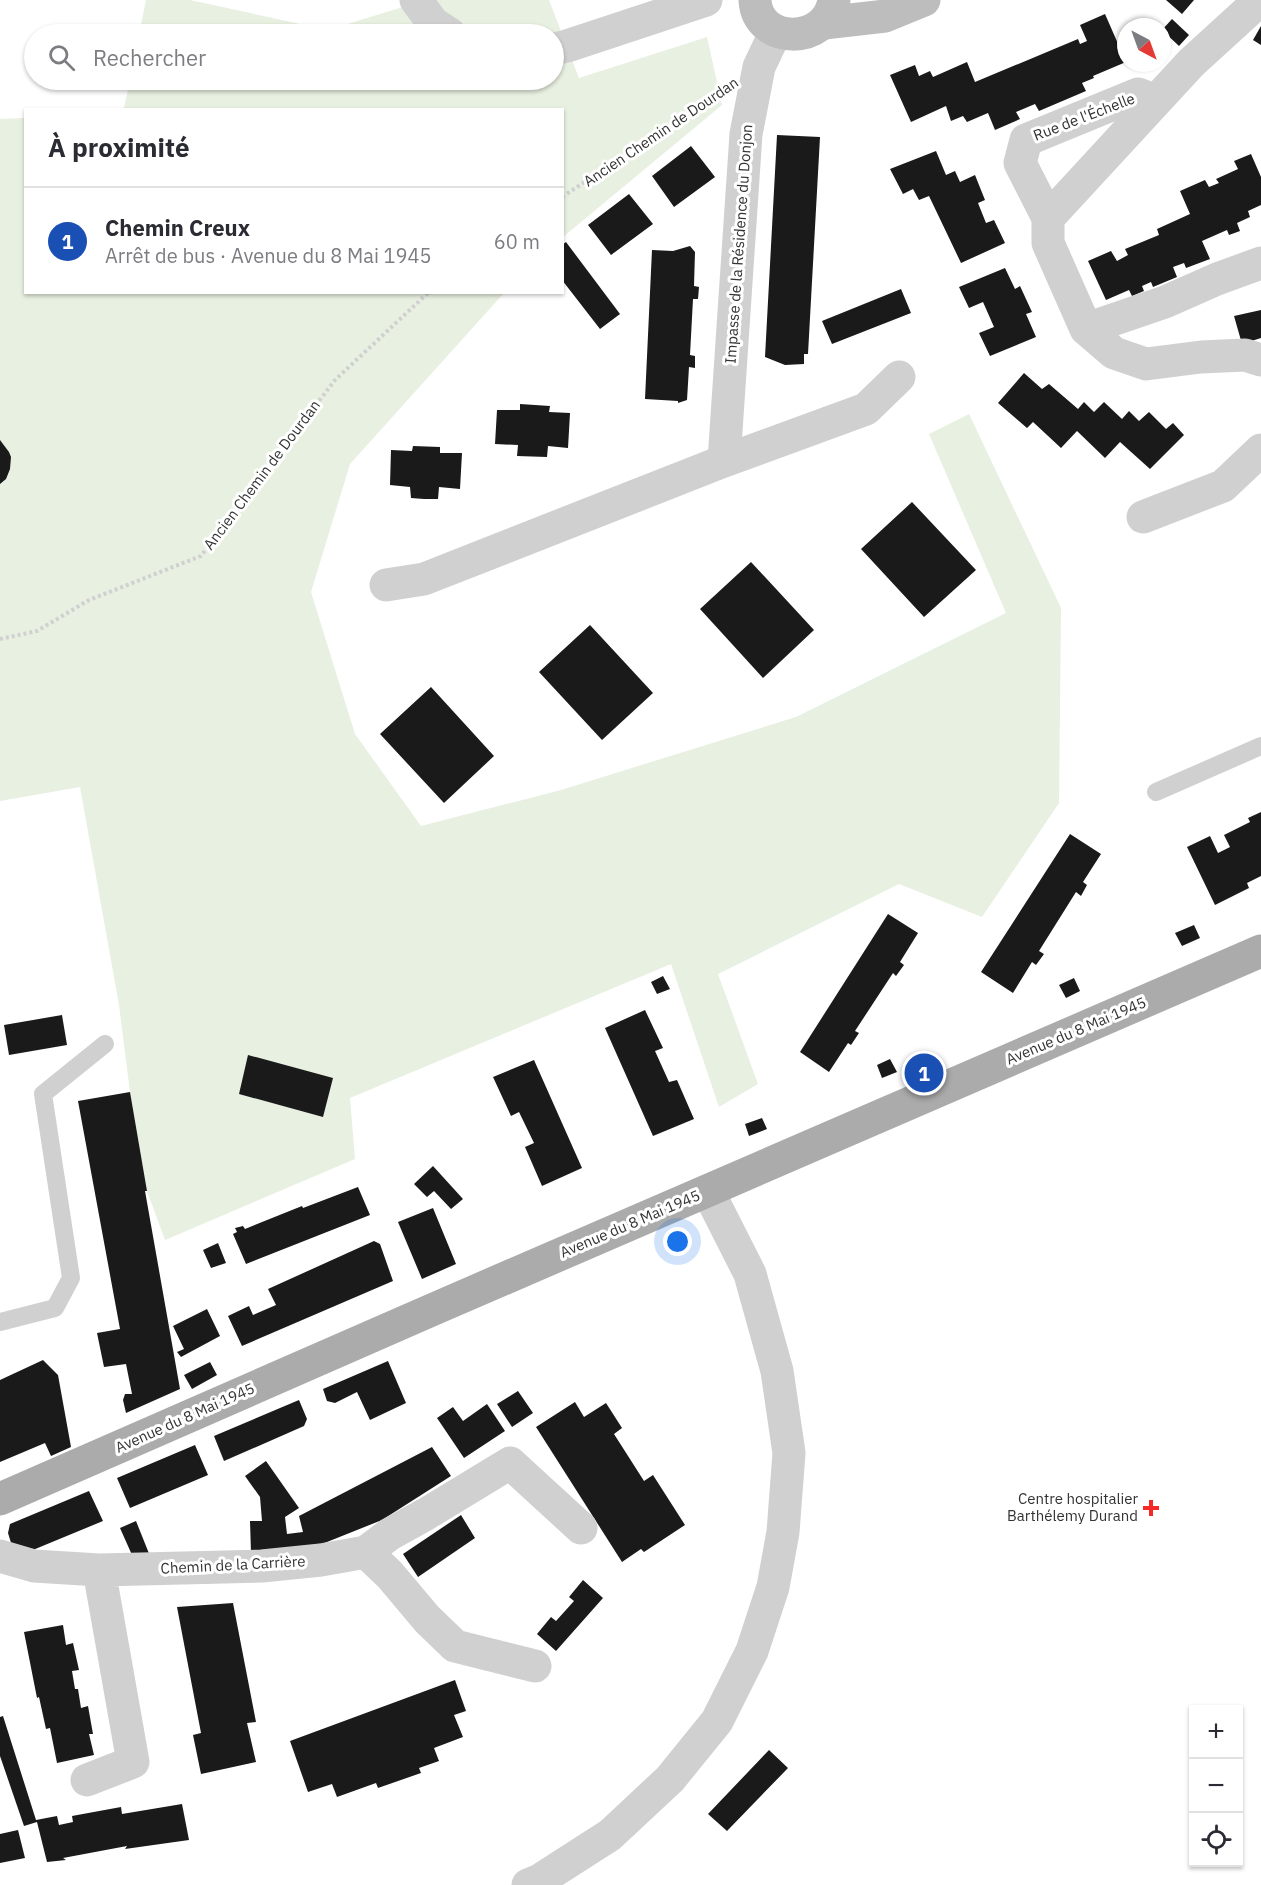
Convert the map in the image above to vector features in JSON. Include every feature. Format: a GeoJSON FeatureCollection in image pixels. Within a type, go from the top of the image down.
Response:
{"type":"FeatureCollection","features":[{"type":"Feature","properties":{"kind":"main road","name":"Avenue du 8 Mai 1945"},"geometry":{"type":"LineString","coordinates":[[0,1499],[1261,951]]}},
{"type":"Feature","properties":{"kind":"street"},"geometry":{"type":"LineString","coordinates":[[416,0],[435,24]]}},
{"type":"Feature","properties":{"kind":"street"},"geometry":{"type":"LineString","coordinates":[[564,47],[706,0]]}},
{"type":"Feature","properties":{"kind":"street"},"geometry":{"type":"LineString","coordinates":[[755,0],[763,21],[776,31],[795,36],[813,31],[829,11],[885,16],[924,0]]}},
{"type":"Feature","properties":{"kind":"street","name":"Rue de l'Échelle"},"geometry":{"type":"LineString","coordinates":[[1048,218],[1191,63],[1260,0]]}},
{"type":"Feature","properties":{"kind":"street","name":"Impasse de la Résidence du Donjon"},"geometry":{"type":"LineString","coordinates":[[724,461],[746,134],[759,67],[776,31]]}},
{"type":"Feature","properties":{"kind":"street","name":"Rue de l'Échelle"},"geometry":{"type":"LineString","coordinates":[[1156,101],[1138,94],[1026,140],[1020,163],[1048,218],[1048,243],[1086,329],[1114,353],[1146,364],[1201,357],[1245,355],[1261,360]]}},
{"type":"Feature","properties":{"kind":"street"},"geometry":{"type":"LineString","coordinates":[[1086,329],[1165,302],[1261,263]]}},
{"type":"Feature","properties":{"kind":"street"},"geometry":{"type":"LineString","coordinates":[[386,585],[424,579],[724,461],[866,409],[899,377]]}},
{"type":"Feature","properties":{"kind":"street"},"geometry":{"type":"LineString","coordinates":[[1143,517],[1223,486],[1261,450]]}},
{"type":"Feature","properties":{"kind":"street"},"geometry":{"type":"LineString","coordinates":[[528,1885],[540,1880],[610,1835],[670,1779],[717,1721],[752,1651],[773,1587],[783,1532],[789,1453],[777,1371],[750,1274],[708,1191]]}},
{"type":"Feature","properties":{"kind":"street","name":"Chemin de la Carrière"},"geometry":{"type":"LineString","coordinates":[[0,1556],[34,1566],[99,1570],[262,1566],[321,1560],[366,1552],[390,1534],[510,1464],[581,1528]]}},
{"type":"Feature","properties":{"kind":"street"},"geometry":{"type":"LineString","coordinates":[[366,1552],[455,1646],[535,1666]]}},
{"type":"Feature","properties":{"kind":"street"},"geometry":{"type":"LineString","coordinates":[[87,1780],[134,1762],[99,1570]]}},
{"type":"Feature","properties":{"kind":"lane"},"geometry":{"type":"LineString","coordinates":[[1156,792],[1261,746]]}},
{"type":"Feature","properties":{"kind":"lane"},"geometry":{"type":"LineString","coordinates":[[0,1322],[56,1308],[72,1278],[43,1094],[105,1044]]}},
{"type":"Feature","properties":{"kind":"path","name":"Ancien Chemin de Dourdan"},"geometry":{"type":"LineString","coordinates":[[564,196],[759,67]]}},
{"type":"Feature","properties":{"kind":"path","name":"Ancien Chemin de Dourdan"},"geometry":{"type":"LineString","coordinates":[[0,639],[37,631],[88,600],[201,556],[335,380],[427,294]]}},
{"type":"Feature","properties":{"kind":"green space"},"geometry":{"type":"Polygon","coordinates":[[[146,0],[190,0],[300,24],[141,24],[146,0]]]}},
{"type":"Feature","properties":{"kind":"green space"},"geometry":{"type":"Polygon","coordinates":[[[416,0],[549,0],[558,24],[348,24],[416,3],[416,0]]]}},
{"type":"Feature","properties":{"kind":"green space"},"geometry":{"type":"Polygon","coordinates":[[[707,37],[722,105],[564,236],[564,108],[124,108],[128,90],[564,90],[564,39],[579,78],[707,37]]]}},
{"type":"Feature","properties":{"kind":"green space"},"geometry":{"type":"Polygon","coordinates":[[[24,118],[24,294],[503,294],[350,464],[311,592],[355,734],[421,826],[561,790],[796,717],[1006,613],[929,434],[969,414],[1061,608],[1059,803],[982,917],[899,884],[718,974],[758,1084],[719,1107],[671,964],[350,1098],[355,1159],[165,1240],[147,1191],[130,1092],[119,1005],[80,787],[0,801],[0,119],[24,118]]]}},
{"type":"Feature","properties":{"kind":"building"},"geometry":{"type":"Polygon","coordinates":[[[1166,0],[1194,0],[1182,14],[1166,0]]]}},
{"type":"Feature","properties":{"kind":"building"},"geometry":{"type":"Polygon","coordinates":[[[1105,14],[1117,41],[1117,66],[1082,83],[1086,91],[1039,111],[1035,104],[1016,112],[1020,119],[995,130],[988,113],[967,122],[963,116],[951,121],[946,106],[911,122],[890,75],[915,65],[919,76],[930,71],[933,77],[967,62],[975,82],[1078,39],[1080,44],[1087,41],[1080,25],[1105,14]]]}},
{"type":"Feature","properties":{"kind":"building"},"geometry":{"type":"Polygon","coordinates":[[[1171,20],[1189,35],[1179,46],[1171,38],[1171,20]]]}},
{"type":"Feature","properties":{"kind":"building"},"geometry":{"type":"Polygon","coordinates":[[[1261,26],[1261,45],[1253,40],[1261,26]]]}},
{"type":"Feature","properties":{"kind":"building"},"geometry":{"type":"Polygon","coordinates":[[[777,135],[820,137],[808,354],[804,354],[804,364],[785,365],[765,357],[777,135]]]}},
{"type":"Feature","properties":{"kind":"building"},"geometry":{"type":"Polygon","coordinates":[[[691,146],[715,177],[674,207],[652,176],[691,146]]]}},
{"type":"Feature","properties":{"kind":"building"},"geometry":{"type":"Polygon","coordinates":[[[936,151],[946,175],[955,171],[960,182],[975,175],[985,200],[978,203],[986,223],[994,220],[1005,243],[961,263],[929,196],[919,200],[913,189],[903,194],[890,169],[936,151]]]}},
{"type":"Feature","properties":{"kind":"building"},"geometry":{"type":"Polygon","coordinates":[[[1251,154],[1261,177],[1261,205],[1248,211],[1250,217],[1237,223],[1240,231],[1229,235],[1227,230],[1202,241],[1210,259],[1186,268],[1184,263],[1173,267],[1177,277],[1153,287],[1151,282],[1142,286],[1144,291],[1132,296],[1129,290],[1106,300],[1088,261],[1111,251],[1117,261],[1128,255],[1125,249],[1159,235],[1157,229],[1190,214],[1180,191],[1205,180],[1209,187],[1219,183],[1216,179],[1238,169],[1234,161],[1251,154]]]}},
{"type":"Feature","properties":{"kind":"building"},"geometry":{"type":"Polygon","coordinates":[[[629,194],[653,224],[611,255],[588,225],[629,194]]]}},
{"type":"Feature","properties":{"kind":"building"},"geometry":{"type":"Polygon","coordinates":[[[566,242],[620,314],[600,329],[564,283],[564,244],[566,242]]]}},
{"type":"Feature","properties":{"kind":"building"},"geometry":{"type":"Polygon","coordinates":[[[690,246],[695,252],[694,286],[699,287],[698,299],[693,299],[690,355],[695,356],[695,368],[689,367],[687,400],[678,403],[678,401],[645,399],[652,250],[673,251],[690,246]]]}},
{"type":"Feature","properties":{"kind":"building"},"geometry":{"type":"Polygon","coordinates":[[[1005,268],[1015,289],[1020,286],[1032,312],[1026,314],[1036,337],[990,356],[979,333],[994,327],[983,302],[969,308],[959,287],[1005,268]]]}},
{"type":"Feature","properties":{"kind":"building"},"geometry":{"type":"Polygon","coordinates":[[[901,289],[911,313],[832,344],[822,321],[901,289]]]}},
{"type":"Feature","properties":{"kind":"building"},"geometry":{"type":"Polygon","coordinates":[[[1261,310],[1261,338],[1242,344],[1234,316],[1261,310]]]}},
{"type":"Feature","properties":{"kind":"building"},"geometry":{"type":"Polygon","coordinates":[[[1024,373],[1042,389],[1049,384],[1078,409],[1084,402],[1094,412],[1104,402],[1122,419],[1129,411],[1139,421],[1149,412],[1166,429],[1173,423],[1184,435],[1150,469],[1120,442],[1105,458],[1077,431],[1061,448],[1033,422],[1027,428],[998,403],[1024,373]]]}},
{"type":"Feature","properties":{"kind":"building"},"geometry":{"type":"Polygon","coordinates":[[[520,404],[550,406],[549,412],[570,413],[568,448],[548,446],[547,457],[517,456],[518,445],[495,444],[497,410],[520,410],[520,404]]]}},
{"type":"Feature","properties":{"kind":"building"},"geometry":{"type":"Polygon","coordinates":[[[0,440],[11,457],[6,479],[0,484],[0,440]]]}},
{"type":"Feature","properties":{"kind":"building"},"geometry":{"type":"Polygon","coordinates":[[[413,446],[440,447],[440,453],[462,453],[460,489],[439,487],[438,499],[424,499],[411,498],[410,487],[390,485],[391,450],[412,451],[413,446]]]}},
{"type":"Feature","properties":{"kind":"building"},"geometry":{"type":"Polygon","coordinates":[[[912,502],[976,570],[924,617],[861,549],[912,502]]]}},
{"type":"Feature","properties":{"kind":"building"},"geometry":{"type":"Polygon","coordinates":[[[751,562],[814,630],[763,678],[700,609],[751,562]]]}},
{"type":"Feature","properties":{"kind":"building"},"geometry":{"type":"Polygon","coordinates":[[[590,625],[653,693],[602,740],[539,672],[590,625]]]}},
{"type":"Feature","properties":{"kind":"building"},"geometry":{"type":"Polygon","coordinates":[[[431,687],[494,756],[444,803],[380,734],[431,687]]]}},
{"type":"Feature","properties":{"kind":"building"},"geometry":{"type":"Polygon","coordinates":[[[1261,812],[1261,876],[1247,883],[1249,888],[1215,905],[1187,847],[1210,836],[1218,853],[1230,847],[1224,835],[1250,822],[1248,818],[1261,812]]]}},
{"type":"Feature","properties":{"kind":"building"},"geometry":{"type":"Polygon","coordinates":[[[1070,834],[1101,854],[1083,882],[1087,885],[1081,896],[1076,892],[1039,951],[1044,954],[1036,965],[1032,962],[1013,993],[981,972],[1070,834]]]}},
{"type":"Feature","properties":{"kind":"building"},"geometry":{"type":"Polygon","coordinates":[[[888,914],[918,933],[900,962],[904,965],[896,976],[893,973],[855,1031],[859,1033],[851,1045],[848,1043],[829,1072],[800,1052],[888,914]]]}},
{"type":"Feature","properties":{"kind":"building"},"geometry":{"type":"Polygon","coordinates":[[[1194,925],[1200,938],[1182,946],[1175,933],[1194,925]]]}},
{"type":"Feature","properties":{"kind":"building"},"geometry":{"type":"Polygon","coordinates":[[[663,976],[670,989],[657,994],[651,982],[663,976]]]}},
{"type":"Feature","properties":{"kind":"building"},"geometry":{"type":"Polygon","coordinates":[[[1074,978],[1080,991],[1066,998],[1059,985],[1074,978]]]}},
{"type":"Feature","properties":{"kind":"building"},"geometry":{"type":"Polygon","coordinates":[[[645,1010],[663,1048],[655,1051],[669,1082],[677,1080],[694,1119],[653,1136],[605,1028],[645,1010]]]}},
{"type":"Feature","properties":{"kind":"building"},"geometry":{"type":"Polygon","coordinates":[[[62,1015],[67,1045],[9,1055],[4,1025],[62,1015]]]}},
{"type":"Feature","properties":{"kind":"building"},"geometry":{"type":"Polygon","coordinates":[[[248,1055],[333,1078],[323,1117],[239,1094],[248,1055]]]}},
{"type":"Feature","properties":{"kind":"building"},"geometry":{"type":"Polygon","coordinates":[[[890,1059],[897,1072],[882,1078],[877,1065],[890,1059]]]}},
{"type":"Feature","properties":{"kind":"building"},"geometry":{"type":"Polygon","coordinates":[[[534,1060],[582,1168],[542,1186],[525,1147],[534,1143],[519,1112],[511,1116],[493,1077],[534,1060]]]}},
{"type":"Feature","properties":{"kind":"building"},"geometry":{"type":"Polygon","coordinates":[[[130,1092],[180,1389],[126,1413],[123,1400],[125,1394],[132,1394],[126,1364],[104,1367],[97,1333],[120,1329],[78,1101],[130,1092]]]}},
{"type":"Feature","properties":{"kind":"building"},"geometry":{"type":"Polygon","coordinates":[[[762,1118],[767,1129],[749,1136],[745,1124],[762,1118]]]}},
{"type":"Feature","properties":{"kind":"building"},"geometry":{"type":"Polygon","coordinates":[[[433,1166],[463,1199],[451,1209],[434,1191],[427,1197],[414,1184],[433,1166]]]}},
{"type":"Feature","properties":{"kind":"building"},"geometry":{"type":"Polygon","coordinates":[[[358,1187],[370,1215],[246,1264],[233,1234],[237,1232],[235,1228],[243,1226],[245,1229],[358,1187]]]}},
{"type":"Feature","properties":{"kind":"building"},"geometry":{"type":"Polygon","coordinates":[[[433,1208],[456,1264],[422,1279],[398,1222],[433,1208]]]}},
{"type":"Feature","properties":{"kind":"building"},"geometry":{"type":"Polygon","coordinates":[[[374,1241],[380,1244],[393,1281],[242,1346],[228,1316],[249,1306],[253,1315],[276,1305],[268,1289],[374,1241]]]}},
{"type":"Feature","properties":{"kind":"building"},"geometry":{"type":"Polygon","coordinates":[[[218,1243],[226,1263],[211,1268],[203,1250],[218,1243]]]}},
{"type":"Feature","properties":{"kind":"building"},"geometry":{"type":"Polygon","coordinates":[[[207,1309],[220,1336],[181,1357],[177,1352],[184,1349],[173,1326],[207,1309]]]}},
{"type":"Feature","properties":{"kind":"building"},"geometry":{"type":"Polygon","coordinates":[[[43,1360],[58,1375],[71,1447],[51,1456],[45,1443],[0,1462],[0,1380],[43,1360]]]}},
{"type":"Feature","properties":{"kind":"building"},"geometry":{"type":"Polygon","coordinates":[[[388,1361],[406,1403],[370,1420],[357,1392],[335,1403],[327,1401],[323,1389],[388,1361]]]}},
{"type":"Feature","properties":{"kind":"building"},"geometry":{"type":"Polygon","coordinates":[[[210,1362],[217,1375],[192,1389],[184,1375],[210,1362]]]}},
{"type":"Feature","properties":{"kind":"building"},"geometry":{"type":"Polygon","coordinates":[[[518,1391],[533,1413],[512,1427],[497,1404],[518,1391]]]}},
{"type":"Feature","properties":{"kind":"building"},"geometry":{"type":"Polygon","coordinates":[[[299,1400],[307,1419],[304,1426],[224,1461],[214,1436],[299,1400]]]}},
{"type":"Feature","properties":{"kind":"building"},"geometry":{"type":"Polygon","coordinates":[[[575,1402],[584,1417],[606,1403],[622,1428],[614,1434],[644,1481],[653,1475],[685,1525],[644,1552],[641,1549],[622,1562],[536,1427],[575,1402]]]}},
{"type":"Feature","properties":{"kind":"building"},"geometry":{"type":"Polygon","coordinates":[[[487,1404],[505,1431],[464,1458],[437,1418],[453,1407],[463,1421],[487,1404]]]}},
{"type":"Feature","properties":{"kind":"building"},"geometry":{"type":"Polygon","coordinates":[[[195,1445],[208,1475],[130,1508],[117,1478],[195,1445]]]}},
{"type":"Feature","properties":{"kind":"building"},"geometry":{"type":"Polygon","coordinates":[[[432,1447],[451,1476],[382,1520],[307,1550],[251,1553],[250,1521],[262,1521],[260,1497],[245,1476],[266,1461],[299,1508],[285,1517],[287,1534],[303,1532],[299,1516],[432,1447]]]}},
{"type":"Feature","properties":{"kind":"building"},"geometry":{"type":"Polygon","coordinates":[[[89,1491],[103,1521],[28,1552],[12,1546],[8,1533],[10,1524],[89,1491]]]}},
{"type":"Feature","properties":{"kind":"building"},"geometry":{"type":"Polygon","coordinates":[[[461,1515],[475,1538],[418,1577],[403,1554],[461,1515]]]}},
{"type":"Feature","properties":{"kind":"building"},"geometry":{"type":"Polygon","coordinates":[[[136,1521],[150,1556],[132,1555],[120,1528],[136,1521]]]}},
{"type":"Feature","properties":{"kind":"building"},"geometry":{"type":"Polygon","coordinates":[[[583,1580],[603,1598],[556,1651],[537,1634],[551,1617],[556,1621],[574,1601],[569,1597],[583,1580]]]}},
{"type":"Feature","properties":{"kind":"building"},"geometry":{"type":"Polygon","coordinates":[[[233,1603],[256,1722],[247,1723],[256,1762],[201,1774],[193,1735],[201,1733],[177,1607],[233,1603]]]}},
{"type":"Feature","properties":{"kind":"building"},"geometry":{"type":"Polygon","coordinates":[[[63,1625],[66,1645],[73,1643],[79,1670],[72,1671],[75,1689],[78,1689],[81,1708],[88,1706],[93,1734],[89,1734],[94,1755],[57,1763],[50,1728],[46,1729],[39,1697],[37,1698],[24,1632],[63,1625]]]}},
{"type":"Feature","properties":{"kind":"building"},"geometry":{"type":"Polygon","coordinates":[[[455,1680],[466,1711],[454,1715],[463,1737],[434,1748],[439,1761],[419,1768],[421,1773],[378,1788],[376,1783],[337,1797],[332,1784],[308,1792],[290,1741],[455,1680]]]}},
{"type":"Feature","properties":{"kind":"building"},"geometry":{"type":"Polygon","coordinates":[[[3,1716],[36,1820],[57,1816],[59,1825],[73,1822],[72,1816],[121,1807],[122,1814],[182,1804],[189,1840],[125,1849],[127,1846],[47,1862],[37,1822],[24,1826],[0,1756],[0,1717],[3,1716]]]}},
{"type":"Feature","properties":{"kind":"building"},"geometry":{"type":"Polygon","coordinates":[[[769,1750],[788,1768],[727,1831],[708,1814],[769,1750]]]}},
{"type":"Feature","properties":{"kind":"building"},"geometry":{"type":"Polygon","coordinates":[[[18,1830],[25,1858],[0,1863],[0,1834],[18,1830]]]}},
{"type":"Feature","properties":{"kind":"place","name":"Chemin Creux"},"geometry":{"type":"Point","coordinates":[924,1073]}},
{"type":"Feature","properties":{"kind":"place","name":"Centre hospitalier Barthélemy Durand"},"geometry":{"type":"Point","coordinates":[1151,1508]}}]}
